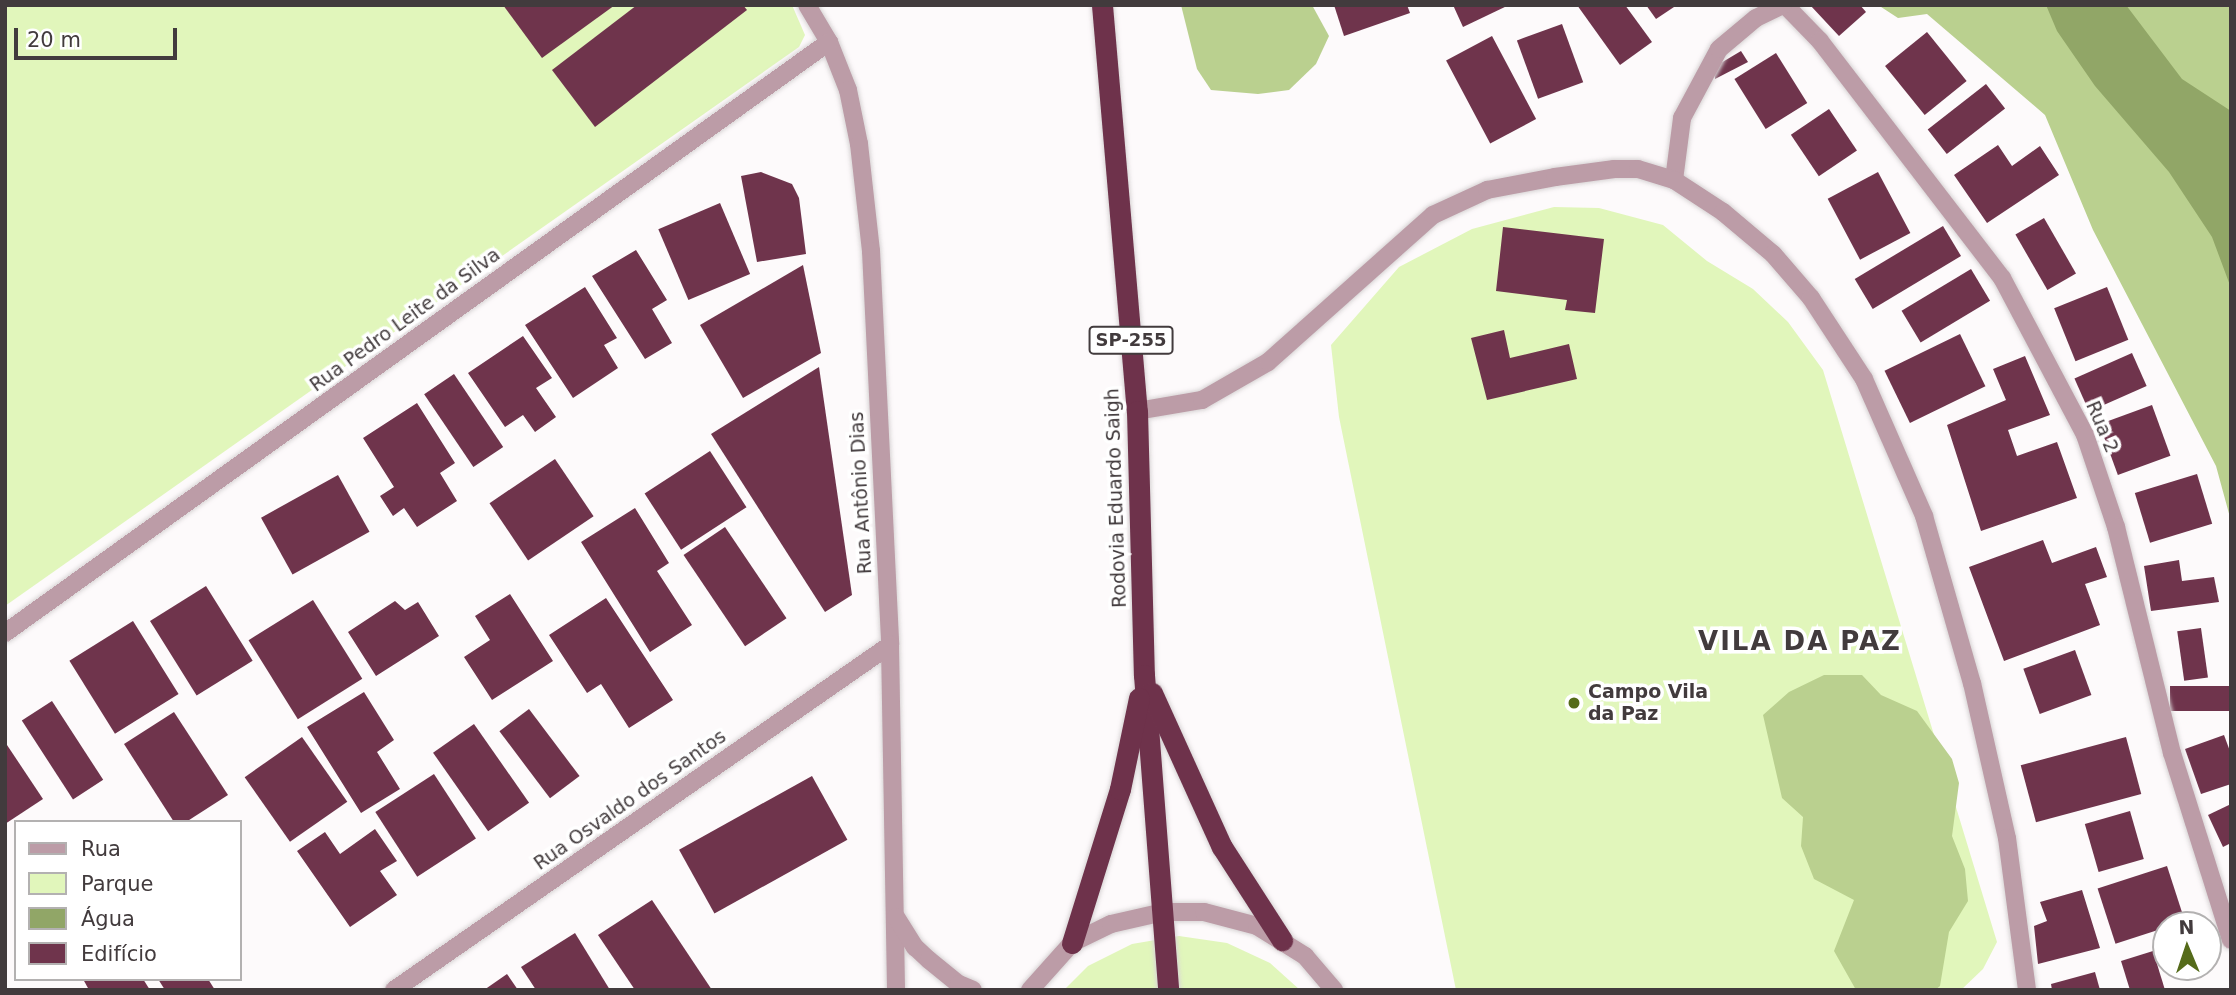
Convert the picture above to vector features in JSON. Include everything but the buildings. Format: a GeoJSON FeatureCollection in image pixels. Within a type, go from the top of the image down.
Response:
{"type":"FeatureCollection","features":[{"type":"Feature","properties":{"kind":"highway","name":"Rodovia Eduardo Saigh"},"geometry":{"type":"LineString","coordinates":[[1102,5],[1137,411],[1144,675],[1168,990]]}},
{"type":"Feature","properties":{"kind":"highway"},"geometry":{"type":"LineString","coordinates":[[1144,675],[1222,848],[1282,940]]}},
{"type":"Feature","properties":{"kind":"highway"},"geometry":{"type":"LineString","coordinates":[[1072,943],[1120,789],[1144,675]]}},
{"type":"Feature","properties":{"kind":"street","name":"Rua Antônio Dias"},"geometry":{"type":"LineString","coordinates":[[807,5],[829,42],[848,90],[859,144],[871,251],[890,645],[896,990]]}},
{"type":"Feature","properties":{"kind":"street"},"geometry":{"type":"LineString","coordinates":[[1674,180],[1682,118],[1719,49],[1756,18],[1784,5]]}},
{"type":"Feature","properties":{"kind":"street","name":"Rua 2"},"geometry":{"type":"LineString","coordinates":[[1784,5],[1820,41],[2002,278],[2085,435],[2116,527],[2172,753],[2209,879],[2231,940]]}},
{"type":"Feature","properties":{"kind":"street","name":"Rua Pedro Leite da Silva"},"geometry":{"type":"LineString","coordinates":[[5,633],[829,42]]}},
{"type":"Feature","properties":{"kind":"street"},"geometry":{"type":"LineString","coordinates":[[1137,411],[1202,400],[1268,362],[1433,215],[1487,190],[1614,169],[1638,169],[1674,180],[1723,212],[1763,246],[1811,298],[1864,379],[1924,516],[1972,683],[2004,825],[2024,987]]}},
{"type":"Feature","properties":{"kind":"street","name":"Rua Osvaldo dos Santos"},"geometry":{"type":"LineString","coordinates":[[394,990],[890,645]]}},
{"type":"Feature","properties":{"kind":"street"},"geometry":{"type":"LineString","coordinates":[[1030,990],[1072,943],[1111,924],[1164,912],[1205,912],[1231,918],[1282,940],[1305,956],[1334,990]]}},
{"type":"Feature","properties":{"kind":"street"},"geometry":{"type":"LineString","coordinates":[[894,915],[915,947],[959,984],[973,990]]}},
{"type":"Feature","properties":{"kind":"green space"},"geometry":{"type":"Polygon","coordinates":[[[5,5],[792,5],[805,35],[799,47],[5,606],[5,5]]]}},
{"type":"Feature","properties":{"kind":"green space"},"geometry":{"type":"Polygon","coordinates":[[[1554,207],[1599,208],[1663,225],[1707,261],[1753,289],[1788,322],[1823,370],[1997,942],[1983,969],[1961,990],[1456,990],[1339,417],[1331,345],[1399,267],[1472,229],[1554,207]]]}},
{"type":"Feature","properties":{"kind":"green space"},"geometry":{"type":"Polygon","coordinates":[[[1179,936],[1227,943],[1270,963],[1300,990],[1064,990],[1088,966],[1132,944],[1179,936]]]}},
{"type":"Feature","properties":{"kind":"shaded area"},"geometry":{"type":"Polygon","coordinates":[[[1181,5],[1312,5],[1329,36],[1316,64],[1289,90],[1258,94],[1211,90],[1197,69],[1181,5]]]}},
{"type":"Feature","properties":{"kind":"shaded area"},"geometry":{"type":"Polygon","coordinates":[[[1878,5],[2231,5],[2231,521],[2216,466],[2093,230],[2045,115],[1927,14],[1898,18],[1878,5]]]}},
{"type":"Feature","properties":{"kind":"shaded area"},"geometry":{"type":"Polygon","coordinates":[[[1824,675],[1862,675],[1881,695],[1917,711],[1952,759],[1959,783],[1952,836],[1965,869],[1968,901],[1949,932],[1940,986],[1935,990],[1856,990],[1834,951],[1854,900],[1814,879],[1801,846],[1803,817],[1782,798],[1763,715],[1789,692],[1824,675]]]}},
{"type":"Feature","properties":{"kind":"water"},"geometry":{"type":"Polygon","coordinates":[[[2046,5],[2126,5],[2182,79],[2231,111],[2231,288],[2212,237],[2169,172],[2095,86],[2057,31],[2046,5]]]}},
{"type":"Feature","properties":{"kind":"place","name":"Campo Vila da Paz"},"geometry":{"type":"Point","coordinates":[1574,703]}},
{"type":"Feature","properties":{"kind":"district","name":"VILA DA PAZ"},"geometry":{"type":"Point","coordinates":[1800,642]}}]}
